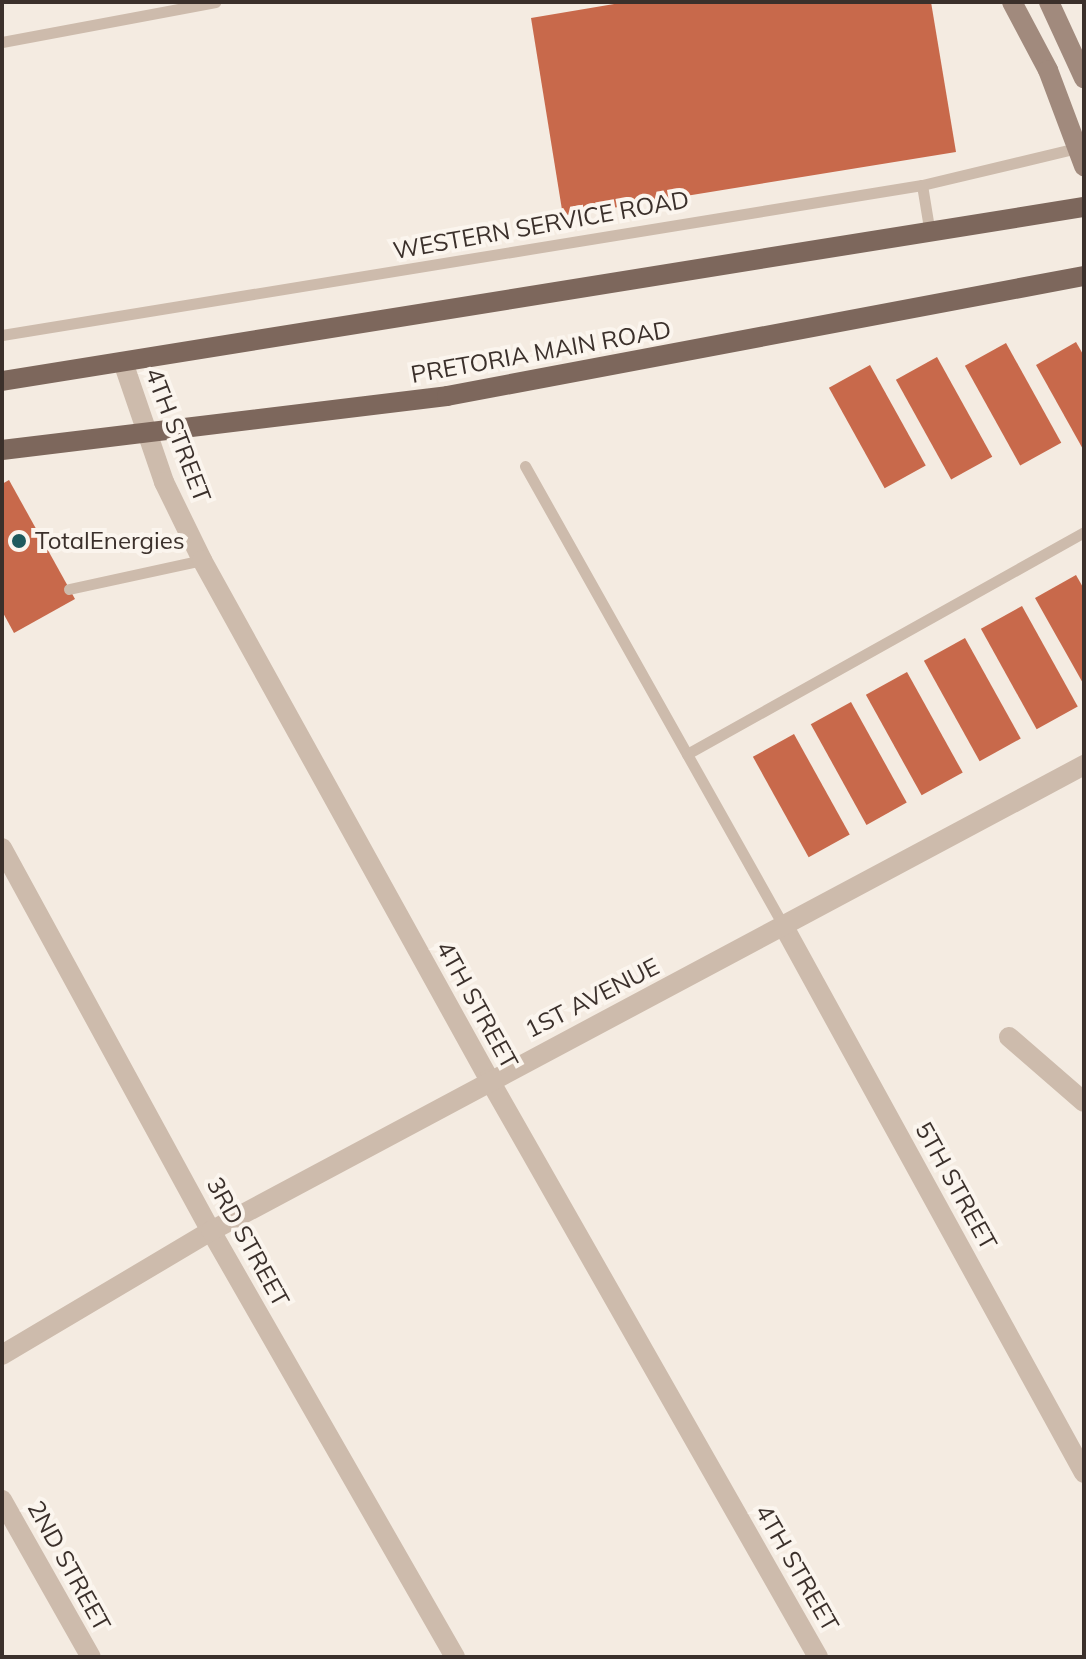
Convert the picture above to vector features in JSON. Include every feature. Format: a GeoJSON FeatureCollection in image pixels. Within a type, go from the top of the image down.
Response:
{"type":"FeatureCollection","features":[{"type":"Feature","properties":{"kind":"main road"},"geometry":{"type":"LineString","coordinates":[[2,381],[1084,207]]}},
{"type":"Feature","properties":{"kind":"main road","name":"PRETORIA MAIN ROAD"},"geometry":{"type":"LineString","coordinates":[[2,450],[447,396],[1084,276]]}},
{"type":"Feature","properties":{"kind":"street"},"geometry":{"type":"LineString","coordinates":[[1012,2],[1042,58],[1082,153]]}},
{"type":"Feature","properties":{"kind":"street"},"geometry":{"type":"LineString","coordinates":[[1049,2],[1084,78]]}},
{"type":"Feature","properties":{"kind":"street","name":"4TH STREET"},"geometry":{"type":"LineString","coordinates":[[123,362],[145,431],[202,560],[489,1079],[818,1657]]}},
{"type":"Feature","properties":{"kind":"street","name":"1ST AVENUE"},"geometry":{"type":"LineString","coordinates":[[2,1355],[211,1231],[489,1079],[1084,765]]}},
{"type":"Feature","properties":{"kind":"street","name":"3RD STREET"},"geometry":{"type":"LineString","coordinates":[[2,848],[211,1231],[455,1657]]}},
{"type":"Feature","properties":{"kind":"street","name":"5TH STREET"},"geometry":{"type":"LineString","coordinates":[[783,925],[1084,1473]]}},
{"type":"Feature","properties":{"kind":"street"},"geometry":{"type":"LineString","coordinates":[[1009,1037],[1084,1102]]}},
{"type":"Feature","properties":{"kind":"street","name":"2ND STREET"},"geometry":{"type":"LineString","coordinates":[[2,1500],[91,1657]]}},
{"type":"Feature","properties":{"kind":"lane"},"geometry":{"type":"LineString","coordinates":[[2,42],[215,2]]}},
{"type":"Feature","properties":{"kind":"lane","name":"WESTERN SERVICE ROAD"},"geometry":{"type":"LineString","coordinates":[[2,335],[922,185],[1082,153]]}},
{"type":"Feature","properties":{"kind":"lane"},"geometry":{"type":"LineString","coordinates":[[922,185],[930,234]]}},
{"type":"Feature","properties":{"kind":"lane"},"geometry":{"type":"LineString","coordinates":[[525,466],[783,925]]}},
{"type":"Feature","properties":{"kind":"lane"},"geometry":{"type":"LineString","coordinates":[[687,754],[1084,532]]}},
{"type":"Feature","properties":{"kind":"lane"},"geometry":{"type":"LineString","coordinates":[[69,589],[202,560]]}},
{"type":"Feature","properties":{"kind":"building"},"geometry":{"type":"Polygon","coordinates":[[[626,2],[931,2],[956,152],[563,216],[531,18],[626,2]]]}},
{"type":"Feature","properties":{"kind":"building"},"geometry":{"type":"Polygon","coordinates":[[[1076,342],[1084,356],[1084,451],[1036,365],[1076,342]]]}},
{"type":"Feature","properties":{"kind":"building"},"geometry":{"type":"Polygon","coordinates":[[[1006,343],[1061,443],[1020,465],[965,366],[1006,343]]]}},
{"type":"Feature","properties":{"kind":"building"},"geometry":{"type":"Polygon","coordinates":[[[937,357],[992,457],[951,479],[896,380],[937,357]]]}},
{"type":"Feature","properties":{"kind":"building"},"geometry":{"type":"Polygon","coordinates":[[[870,365],[926,466],[885,488],[829,388],[870,365]]]}},
{"type":"Feature","properties":{"kind":"building"},"geometry":{"type":"Polygon","coordinates":[[[9,480],[75,599],[14,633],[2,611],[2,484],[9,480]]]}},
{"type":"Feature","properties":{"kind":"building"},"geometry":{"type":"Polygon","coordinates":[[[1076,575],[1084,589],[1084,685],[1035,598],[1076,575]]]}},
{"type":"Feature","properties":{"kind":"building"},"geometry":{"type":"Polygon","coordinates":[[[1022,606],[1078,707],[1037,729],[981,629],[1022,606]]]}},
{"type":"Feature","properties":{"kind":"building"},"geometry":{"type":"Polygon","coordinates":[[[965,638],[1021,739],[980,761],[924,661],[965,638]]]}},
{"type":"Feature","properties":{"kind":"building"},"geometry":{"type":"Polygon","coordinates":[[[907,672],[963,773],[922,795],[866,695],[907,672]]]}},
{"type":"Feature","properties":{"kind":"building"},"geometry":{"type":"Polygon","coordinates":[[[851,702],[907,803],[867,825],[811,724],[851,702]]]}},
{"type":"Feature","properties":{"kind":"building"},"geometry":{"type":"Polygon","coordinates":[[[794,734],[850,835],[809,857],[753,757],[794,734]]]}},
{"type":"Feature","properties":{"kind":"place","name":"TotalEnergies"},"geometry":{"type":"Point","coordinates":[19,541]}}]}
